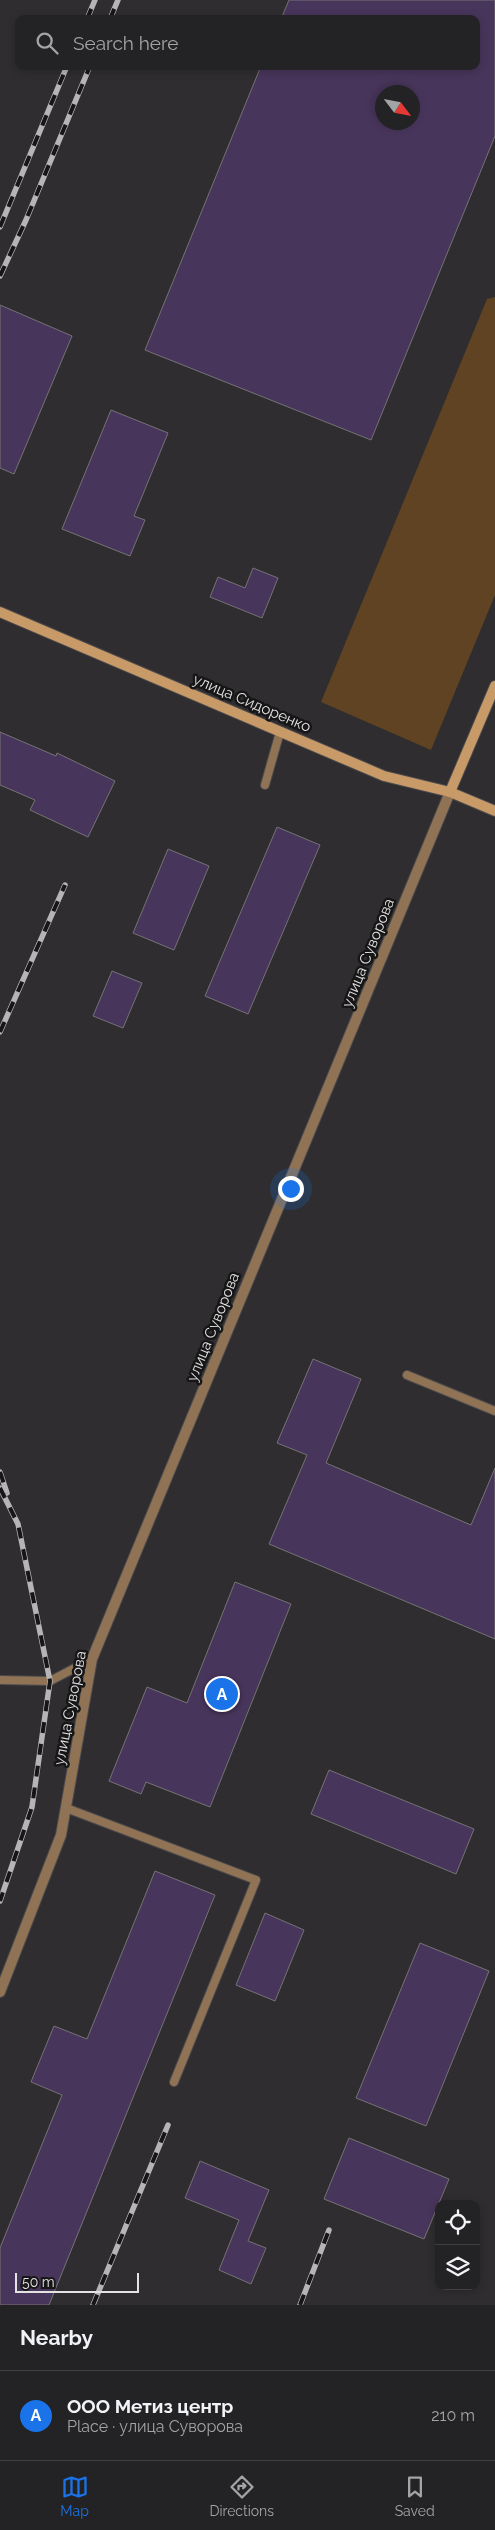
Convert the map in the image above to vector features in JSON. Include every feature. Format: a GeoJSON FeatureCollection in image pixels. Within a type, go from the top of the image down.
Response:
{"type":"FeatureCollection","features":[{"type":"Feature","properties":{"kind":"street","name":"улица Сидоренко"},"geometry":{"type":"LineString","coordinates":[[0,612],[384,776],[450,792],[495,811]]}},
{"type":"Feature","properties":{"kind":"street","name":"улица Суворова"},"geometry":{"type":"LineString","coordinates":[[0,1992],[61,1835],[92,1659],[495,686]]}},
{"type":"Feature","properties":{"kind":"lane"},"geometry":{"type":"LineString","coordinates":[[265,785],[280,732]]}},
{"type":"Feature","properties":{"kind":"lane"},"geometry":{"type":"LineString","coordinates":[[408,1375],[495,1411]]}},
{"type":"Feature","properties":{"kind":"lane"},"geometry":{"type":"LineString","coordinates":[[0,1680],[50,1682],[92,1659]]}},
{"type":"Feature","properties":{"kind":"lane"},"geometry":{"type":"LineString","coordinates":[[66,1808],[256,1880],[174,2082]]}},
{"type":"Feature","properties":{"kind":"shaded area"},"geometry":{"type":"Polygon","coordinates":[[[495,297],[495,595],[431,750],[321,702],[487,299],[495,297]]]}},
{"type":"Feature","properties":{"kind":"building"},"geometry":{"type":"Polygon","coordinates":[[[289,0],[495,0],[495,136],[371,440],[145,350],[259,70],[480,70],[480,15],[283,15],[289,0]]]}},
{"type":"Feature","properties":{"kind":"building"},"geometry":{"type":"Polygon","coordinates":[[[0,305],[72,336],[14,474],[0,468],[0,305]]]}},
{"type":"Feature","properties":{"kind":"building"},"geometry":{"type":"Polygon","coordinates":[[[111,410],[168,433],[134,516],[145,520],[130,556],[62,529],[111,410]]]}},
{"type":"Feature","properties":{"kind":"building"},"geometry":{"type":"Polygon","coordinates":[[[253,568],[278,578],[262,618],[210,597],[218,577],[245,588],[253,568]]]}},
{"type":"Feature","properties":{"kind":"building"},"geometry":{"type":"Polygon","coordinates":[[[0,732],[56,756],[57,753],[115,781],[88,837],[30,810],[35,800],[0,785],[0,732]]]}},
{"type":"Feature","properties":{"kind":"building"},"geometry":{"type":"Polygon","coordinates":[[[277,827],[320,845],[248,1014],[205,996],[277,827]]]}},
{"type":"Feature","properties":{"kind":"building"},"geometry":{"type":"Polygon","coordinates":[[[168,849],[209,866],[174,950],[133,933],[168,849]]]}},
{"type":"Feature","properties":{"kind":"building"},"geometry":{"type":"Polygon","coordinates":[[[112,971],[142,983],[123,1028],[93,1016],[112,971]]]}},
{"type":"Feature","properties":{"kind":"building"},"geometry":{"type":"Polygon","coordinates":[[[313,1359],[361,1379],[326,1463],[471,1525],[495,1468],[495,1639],[269,1544],[307,1455],[277,1443],[313,1359]]]}},
{"type":"Feature","properties":{"kind":"building"},"geometry":{"type":"Polygon","coordinates":[[[235,1582],[291,1604],[210,1807],[146,1782],[141,1794],[109,1781],[147,1687],[187,1703],[235,1582]]]}},
{"type":"Feature","properties":{"kind":"building"},"geometry":{"type":"Polygon","coordinates":[[[329,1770],[474,1829],[456,1874],[311,1814],[329,1770]]]}},
{"type":"Feature","properties":{"kind":"building"},"geometry":{"type":"Polygon","coordinates":[[[155,1871],[215,1895],[49,2305],[0,2305],[0,2248],[62,2095],[31,2082],[54,2026],[87,2039],[155,1871]]]}},
{"type":"Feature","properties":{"kind":"building"},"geometry":{"type":"Polygon","coordinates":[[[265,1913],[304,1930],[275,2001],[236,1985],[265,1913]]]}},
{"type":"Feature","properties":{"kind":"building"},"geometry":{"type":"Polygon","coordinates":[[[420,1943],[489,1971],[426,2126],[356,2098],[420,1943]]]}},
{"type":"Feature","properties":{"kind":"building"},"geometry":{"type":"Polygon","coordinates":[[[349,2138],[449,2179],[440,2200],[435,2200],[435,2213],[424,2239],[324,2199],[349,2138]]]}},
{"type":"Feature","properties":{"kind":"building"},"geometry":{"type":"Polygon","coordinates":[[[200,2161],[269,2190],[248,2241],[266,2248],[251,2284],[219,2270],[239,2220],[185,2198],[200,2161]]]}},
{"type":"Feature","properties":{"kind":"railway"},"geometry":{"type":"LineString","coordinates":[[89,15],[95,0]]}},
{"type":"Feature","properties":{"kind":"railway"},"geometry":{"type":"LineString","coordinates":[[112,15],[118,0]]}},
{"type":"Feature","properties":{"kind":"railway"},"geometry":{"type":"LineString","coordinates":[[0,227],[65,70]]}},
{"type":"Feature","properties":{"kind":"railway"},"geometry":{"type":"LineString","coordinates":[[0,276],[26,220],[88,70]]}},
{"type":"Feature","properties":{"kind":"railway"},"geometry":{"type":"LineString","coordinates":[[0,1032],[65,885]]}},
{"type":"Feature","properties":{"kind":"railway"},"geometry":{"type":"LineString","coordinates":[[0,1472],[7,1493]]}},
{"type":"Feature","properties":{"kind":"railway"},"geometry":{"type":"LineString","coordinates":[[0,1488],[18,1524],[50,1681],[32,1807],[0,1901]]}},
{"type":"Feature","properties":{"kind":"railway"},"geometry":{"type":"LineString","coordinates":[[93,2305],[168,2125]]}},
{"type":"Feature","properties":{"kind":"railway"},"geometry":{"type":"LineString","coordinates":[[300,2305],[329,2230]]}},
{"type":"Feature","properties":{"kind":"place","name":"ООО Метиз центр"},"geometry":{"type":"Point","coordinates":[222,1694]}}]}
